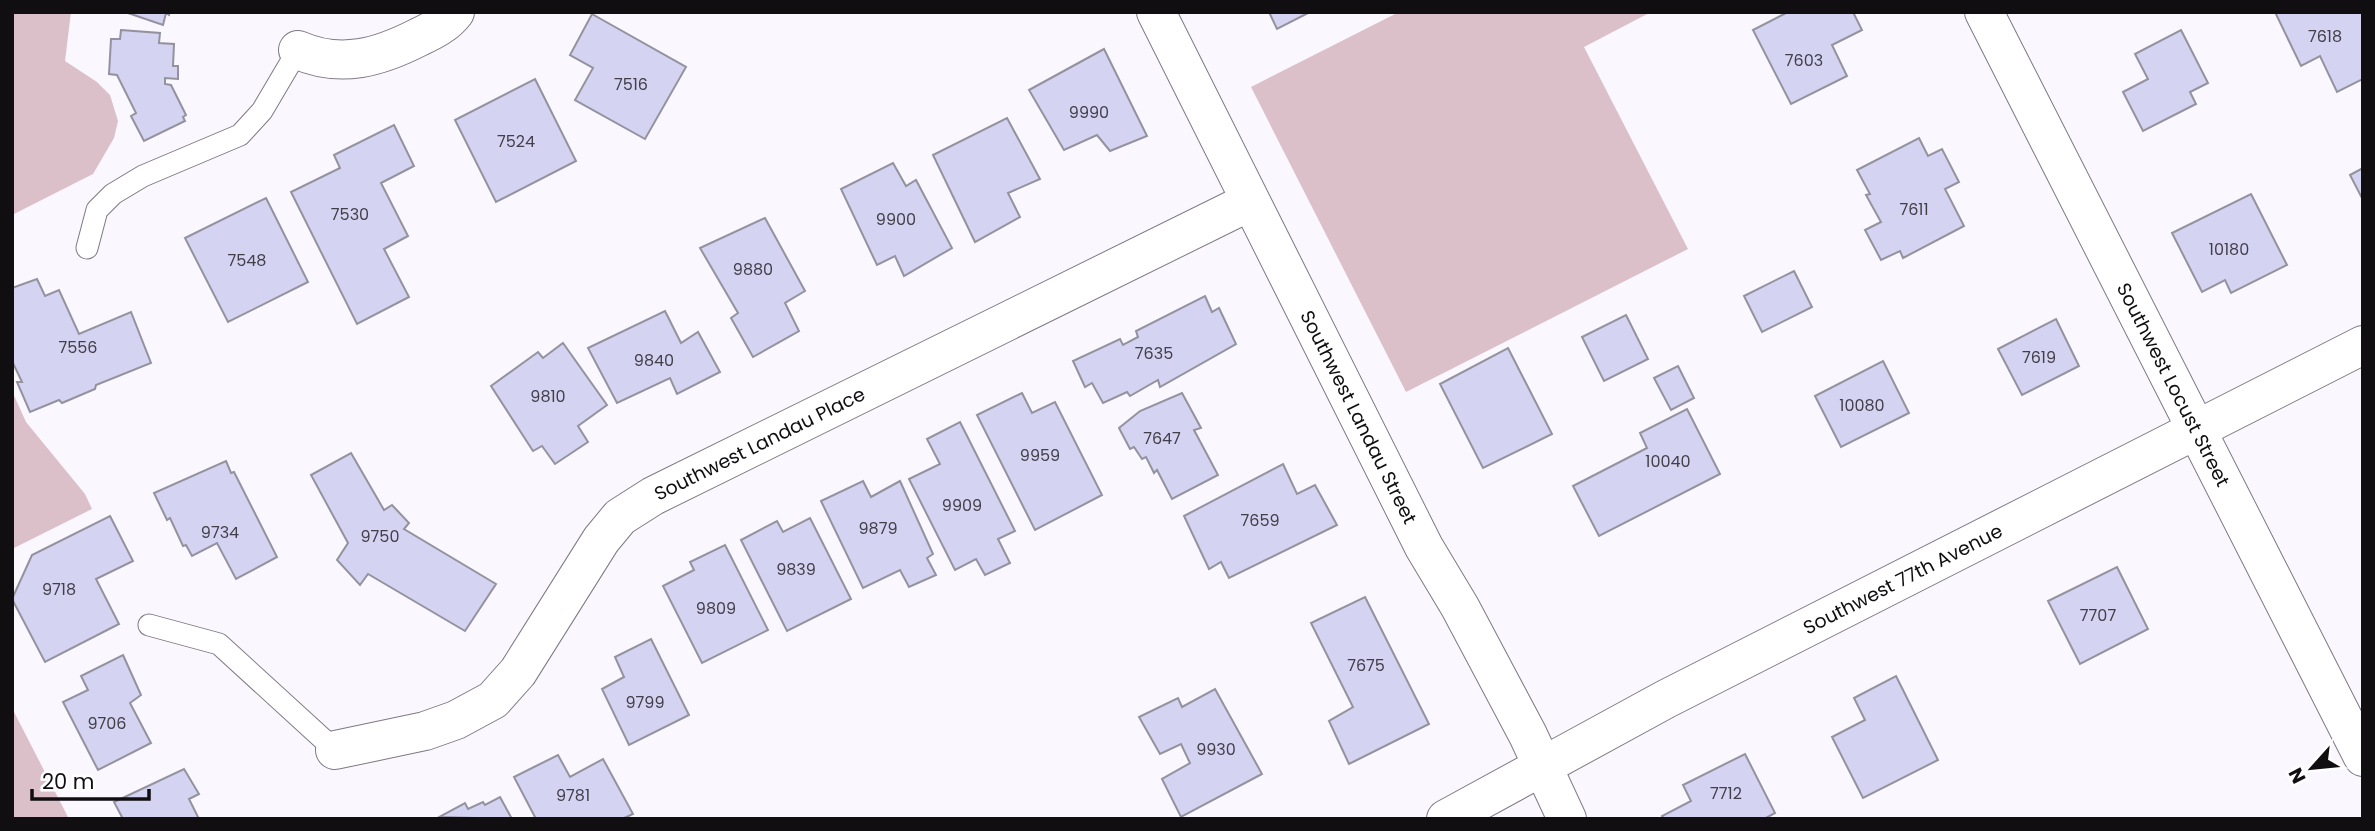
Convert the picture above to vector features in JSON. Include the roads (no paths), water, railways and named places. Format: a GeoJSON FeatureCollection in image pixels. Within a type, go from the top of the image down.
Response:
{"type":"FeatureCollection","features":[{"type":"Feature","properties":{"kind":"street"},"geometry":{"type":"LineString","coordinates":[[298,50],[314,57],[362,59],[388,53],[450,19],[455,12]]}},
{"type":"Feature","properties":{"kind":"street","name":"Southwest Landau Street"},"geometry":{"type":"LineString","coordinates":[[1156,12],[1424,547],[1460,607],[1544,767],[1567,819]]}},
{"type":"Feature","properties":{"kind":"street","name":"Southwest Locust Street"},"geometry":{"type":"LineString","coordinates":[[1984,12],[2363,757]]}},
{"type":"Feature","properties":{"kind":"street","name":"Southwest Landau Place"},"geometry":{"type":"LineString","coordinates":[[335,750],[425,731],[493,700],[517,672],[607,533],[620,517],[653,496],[1250,202]]}},
{"type":"Feature","properties":{"kind":"street","name":"Southwest 77th Avenue"},"geometry":{"type":"LineString","coordinates":[[1446,819],[1666,699],[2363,345]]}},
{"type":"Feature","properties":{"kind":"lane"},"geometry":{"type":"LineString","coordinates":[[87,248],[97,210],[113,194],[144,176],[240,135],[262,111],[298,50]]}},
{"type":"Feature","properties":{"kind":"lane"},"geometry":{"type":"LineString","coordinates":[[149,625],[219,644],[335,750]]}}]}
